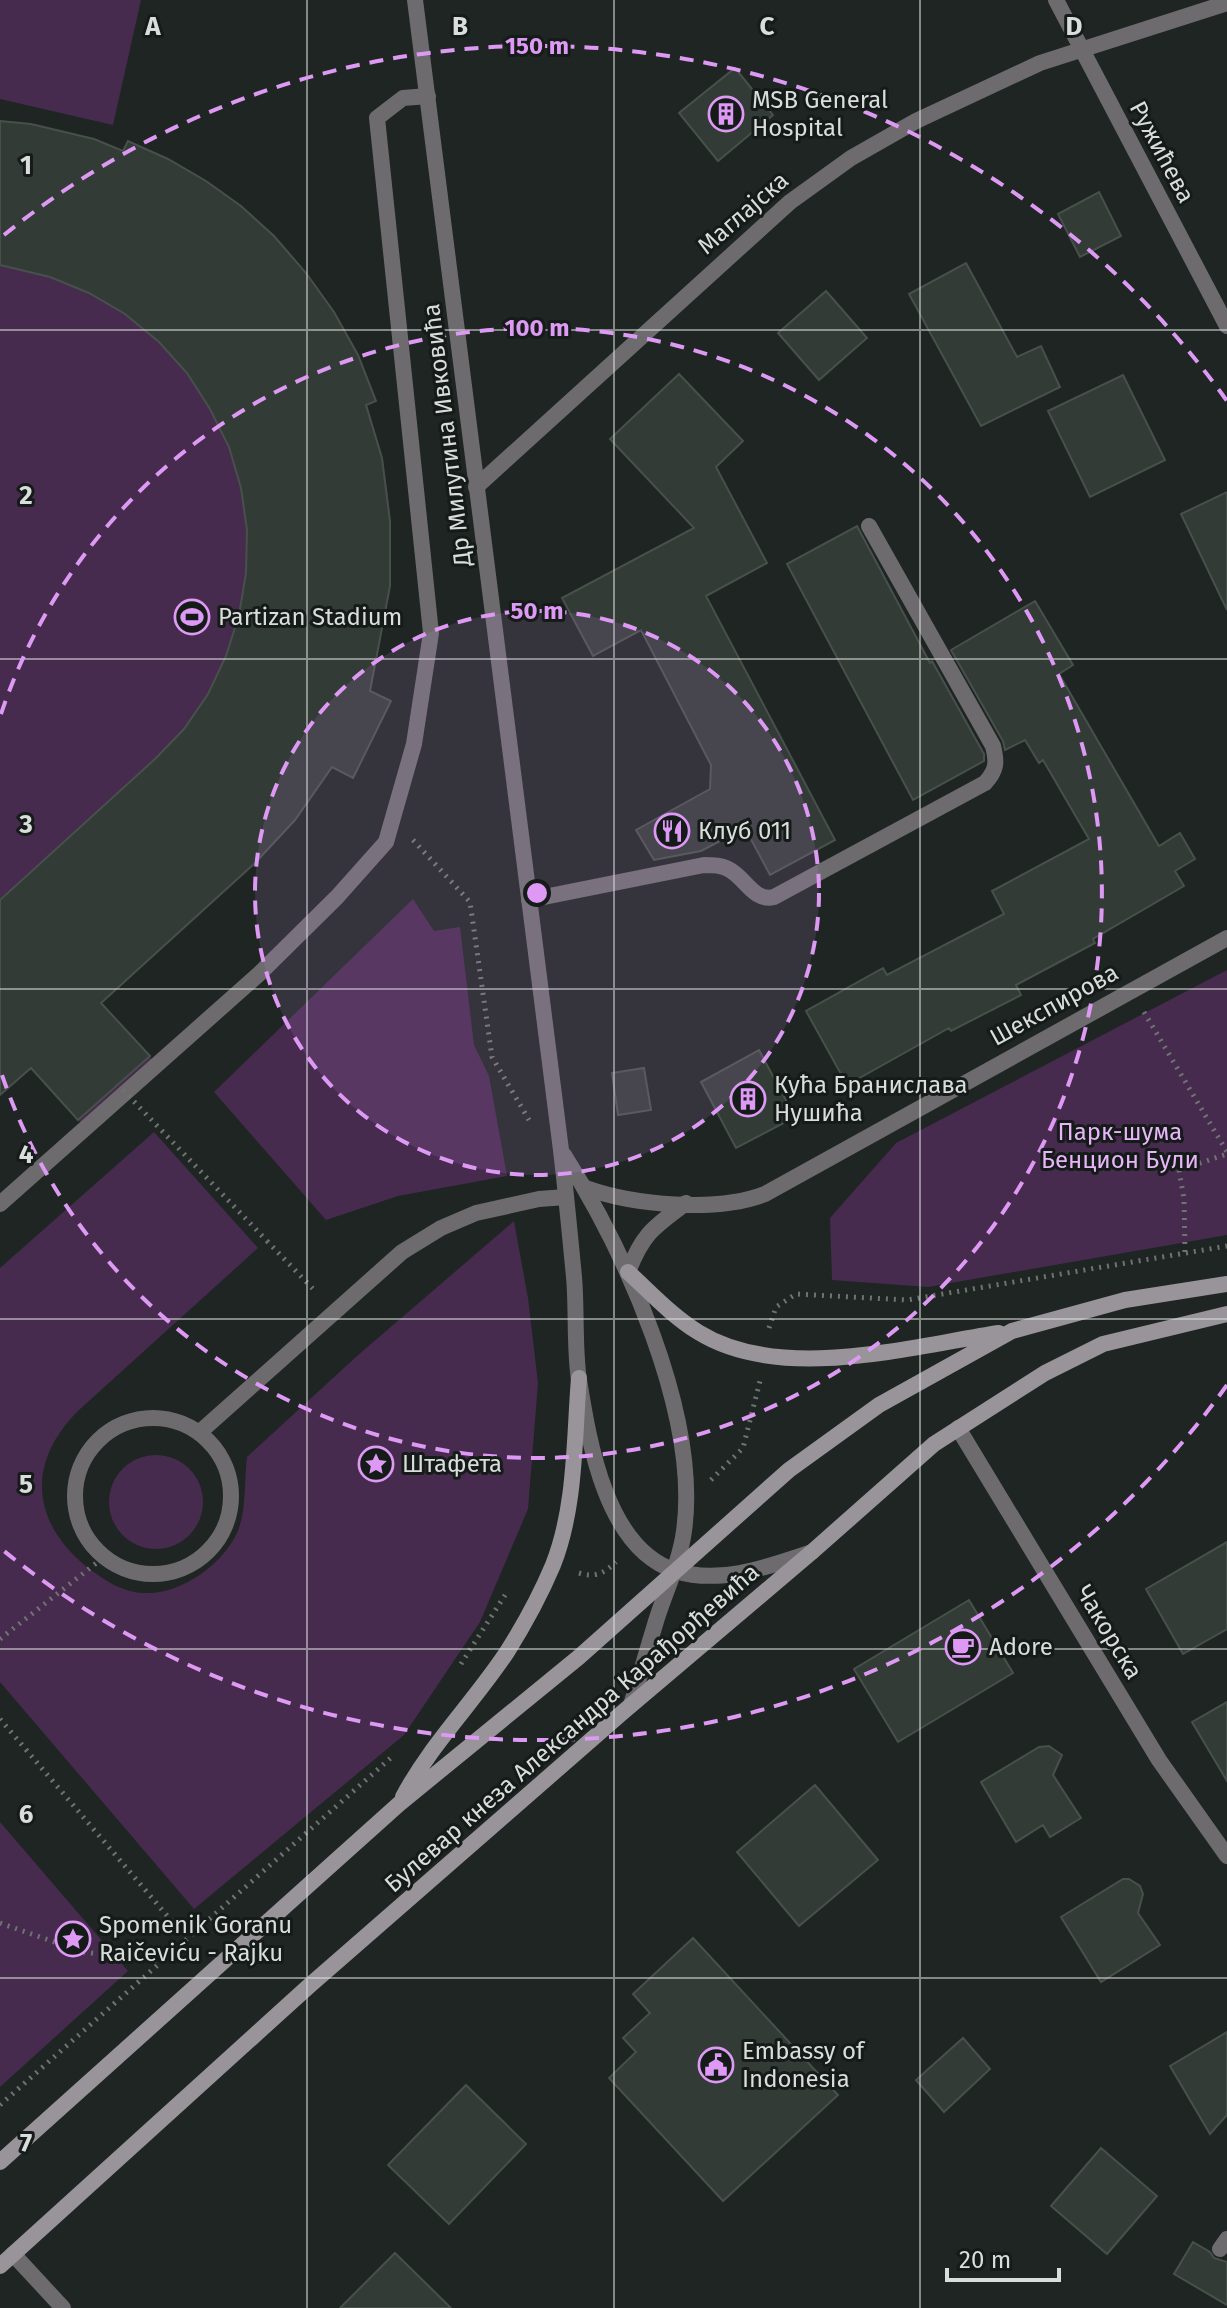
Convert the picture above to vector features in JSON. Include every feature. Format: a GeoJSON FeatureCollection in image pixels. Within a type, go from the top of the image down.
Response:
{"type":"FeatureCollection","features":[{"type":"Feature","properties":{"kind":"main road"},"geometry":{"type":"LineString","coordinates":[[628,1272],[697,1332],[742,1352],[763,1357],[825,1357],[874,1352],[1012,1331]]}},
{"type":"Feature","properties":{"kind":"main road","name":"Булевар кнеза Александра Карађорђевића"},"geometry":{"type":"LineString","coordinates":[[0,2162],[399,1804],[579,1657],[789,1470],[879,1405],[1012,1331],[1125,1300],[1227,1284]]}},
{"type":"Feature","properties":{"kind":"main road","name":"Булевар кнеза Александра Карађорђевића"},"geometry":{"type":"LineString","coordinates":[[0,2266],[309,1986],[813,1551],[907,1465],[958,1428],[1045,1373],[1103,1344],[1227,1314]]}},
{"type":"Feature","properties":{"kind":"main road"},"geometry":{"type":"LineString","coordinates":[[399,1804],[432,1750],[466,1709],[506,1652],[530,1613],[553,1563],[571,1485],[579,1378]]}},
{"type":"Feature","properties":{"kind":"street","name":"Др Милутина Ивковића"},"geometry":{"type":"LineString","coordinates":[[415,0],[561,1150],[579,1378],[599,1474],[623,1527],[652,1558],[674,1570],[706,1575],[744,1573],[813,1551]]}},
{"type":"Feature","properties":{"kind":"street","name":"Ружићева"},"geometry":{"type":"LineString","coordinates":[[1056,0],[1227,326]]}},
{"type":"Feature","properties":{"kind":"street","name":"Маглајска"},"geometry":{"type":"LineString","coordinates":[[476,487],[790,202],[822,178],[906,126],[1040,63],[1227,3]]}},
{"type":"Feature","properties":{"kind":"street"},"geometry":{"type":"LineString","coordinates":[[0,1204],[259,974],[337,897],[386,842],[414,744],[431,633],[377,118],[403,98],[428,96]]}},
{"type":"Feature","properties":{"kind":"street"},"geometry":{"type":"LineString","coordinates":[[529,900],[704,865],[728,868],[758,895],[768,899],[985,783],[995,772],[997,760],[993,746],[869,526]]}},
{"type":"Feature","properties":{"kind":"street","name":"Шекспирова"},"geometry":{"type":"LineString","coordinates":[[586,1188],[635,1202],[727,1204],[748,1201],[1227,938]]}},
{"type":"Feature","properties":{"kind":"street","name":"Др Милутина Ивковића"},"geometry":{"type":"LineString","coordinates":[[561,1150],[586,1188],[628,1272],[664,1369],[684,1467],[685,1522],[674,1570],[631,1705]]}},
{"type":"Feature","properties":{"kind":"street"},"geometry":{"type":"LineString","coordinates":[[200,1432],[402,1252],[441,1228],[476,1213],[504,1205],[566,1197]]}},
{"type":"Feature","properties":{"kind":"street"},"geometry":{"type":"LineString","coordinates":[[628,1272],[638,1246],[650,1230],[686,1203]]}},
{"type":"Feature","properties":{"kind":"street"},"geometry":{"type":"LineString","coordinates":[[149,1416],[177,1420],[200,1432],[218,1450],[229,1473],[232,1498],[228,1522],[215,1544],[197,1561],[175,1572],[138,1572],[104,1557],[85,1537],[76,1511],[75,1484],[84,1458],[100,1437],[123,1422],[149,1416]]}},
{"type":"Feature","properties":{"kind":"street","name":"Чакорска"},"geometry":{"type":"LineString","coordinates":[[958,1428],[1159,1760],[1227,1856]]}},
{"type":"Feature","properties":{"kind":"street"},"geometry":{"type":"LineString","coordinates":[[13,2254],[63,2308]]}},
{"type":"Feature","properties":{"kind":"path"},"geometry":{"type":"LineString","coordinates":[[393,819],[470,902],[492,1057],[529,1120]]}},
{"type":"Feature","properties":{"kind":"path"},"geometry":{"type":"LineString","coordinates":[[1131,990],[1227,1153],[1179,1170],[1184,1199],[1185,1252]]}},
{"type":"Feature","properties":{"kind":"path"},"geometry":{"type":"LineString","coordinates":[[123,1090],[335,1311]]}},
{"type":"Feature","properties":{"kind":"path"},"geometry":{"type":"LineString","coordinates":[[0,1639],[104,1557]]}},
{"type":"Feature","properties":{"kind":"path"},"geometry":{"type":"LineString","coordinates":[[455,1673],[511,1584]]}},
{"type":"Feature","properties":{"kind":"path"},"geometry":{"type":"LineString","coordinates":[[0,1719],[186,1938]]}},
{"type":"Feature","properties":{"kind":"path"},"geometry":{"type":"LineString","coordinates":[[0,2105],[402,1748]]}},
{"type":"Feature","properties":{"kind":"path"},"geometry":{"type":"LineString","coordinates":[[0,1923],[83,1952],[160,1961]]}},
{"type":"Feature","properties":{"kind":"green space"},"geometry":{"type":"Polygon","coordinates":[[[0,0],[141,0],[113,125],[0,99],[0,0]]]}},
{"type":"Feature","properties":{"kind":"green space","name":"Partizan Stadium"},"geometry":{"type":"Polygon","coordinates":[[[0,121],[63,132],[123,151],[128,141],[213,187],[280,244],[308,277],[356,355],[376,401],[367,405],[387,489],[389,575],[370,690],[391,701],[353,778],[332,768],[295,821],[255,863],[102,1003],[153,1060],[82,1124],[31,1068],[0,1095],[0,121]]]}},
{"type":"Feature","properties":{"kind":"green space"},"geometry":{"type":"Polygon","coordinates":[[[413,899],[434,931],[460,927],[474,1045],[489,1076],[507,1176],[398,1196],[326,1220],[214,1092],[413,899]]]}},
{"type":"Feature","properties":{"kind":"green space","name":"Парк-шума Бенцион Були"},"geometry":{"type":"Polygon","coordinates":[[[1227,970],[1227,1235],[928,1287],[832,1280],[830,1218],[896,1143],[1227,970]]]}},
{"type":"Feature","properties":{"kind":"green space"},"geometry":{"type":"Polygon","coordinates":[[[154,1132],[258,1248],[79,1410],[50,1450],[42,1490],[46,1511],[54,1530],[68,1549],[100,1577],[139,1593],[161,1592],[187,1583],[211,1567],[240,1527],[247,1457],[357,1356],[514,1221],[528,1298],[538,1383],[528,1509],[480,1622],[404,1735],[194,1909],[0,1682],[0,1268],[154,1132]]]}},
{"type":"Feature","properties":{"kind":"green space"},"geometry":{"type":"Polygon","coordinates":[[[156,1455],[174,1458],[190,1468],[200,1484],[203,1502],[200,1520],[190,1536],[174,1546],[156,1549],[138,1546],[122,1536],[112,1520],[109,1502],[112,1484],[122,1468],[138,1458],[156,1455]]]}},
{"type":"Feature","properties":{"kind":"green space"},"geometry":{"type":"Polygon","coordinates":[[[0,1822],[128,1971],[0,2087],[0,1822]]]}},
{"type":"Feature","properties":{"kind":"building","name":"MSB General Hospital"},"geometry":{"type":"Polygon","coordinates":[[[735,68],[773,115],[718,161],[679,113],[735,68]]]}},
{"type":"Feature","properties":{"kind":"building","name":"Partizan Stadium"},"geometry":{"type":"Polygon","coordinates":[[[0,121],[31,124],[94,139],[123,151],[128,141],[206,181],[241,206],[274,236],[334,312],[358,355],[376,401],[366,405],[382,458],[390,521],[390,586],[370,691],[391,701],[353,778],[332,767],[295,820],[255,863],[101,1003],[150,1056],[78,1120],[31,1068],[0,1095],[0,900],[155,759],[184,729],[208,694],[226,656],[239,615],[246,573],[247,530],[241,488],[229,447],[187,373],[159,342],[125,314],[89,293],[50,277],[0,265],[0,121]]]}},
{"type":"Feature","properties":{"kind":"building"},"geometry":{"type":"Polygon","coordinates":[[[1099,192],[1121,236],[1080,257],[1058,214],[1099,192]]]}},
{"type":"Feature","properties":{"kind":"building"},"geometry":{"type":"Polygon","coordinates":[[[966,263],[1017,357],[1041,346],[1060,387],[981,426],[909,294],[966,263]]]}},
{"type":"Feature","properties":{"kind":"building"},"geometry":{"type":"Polygon","coordinates":[[[826,291],[867,338],[819,380],[778,333],[826,291]]]}},
{"type":"Feature","properties":{"kind":"building"},"geometry":{"type":"Polygon","coordinates":[[[679,374],[743,441],[716,467],[767,563],[706,596],[835,840],[770,875],[745,828],[701,851],[654,860],[636,830],[710,789],[711,765],[641,630],[593,656],[562,598],[694,528],[610,439],[679,374]]]}},
{"type":"Feature","properties":{"kind":"building"},"geometry":{"type":"Polygon","coordinates":[[[1123,375],[1165,460],[1090,497],[1048,411],[1123,375]]]}},
{"type":"Feature","properties":{"kind":"building"},"geometry":{"type":"Polygon","coordinates":[[[1227,492],[1227,610],[1181,514],[1227,492]]]}},
{"type":"Feature","properties":{"kind":"building"},"geometry":{"type":"Polygon","coordinates":[[[857,526],[930,663],[932,661],[984,754],[984,761],[913,800],[787,564],[857,526]]]}},
{"type":"Feature","properties":{"kind":"building"},"geometry":{"type":"Polygon","coordinates":[[[1035,601],[1073,665],[1059,674],[1159,846],[1180,833],[1195,859],[1175,871],[1184,886],[1093,939],[1095,943],[1016,985],[1021,995],[951,1031],[949,1028],[847,1085],[806,1011],[883,968],[887,975],[1004,914],[992,891],[1089,839],[1043,760],[1039,763],[1025,740],[1005,750],[1003,741],[951,650],[1035,601]]]}},
{"type":"Feature","properties":{"kind":"building","name":"Кућа Бранислава Нушића"},"geometry":{"type":"Polygon","coordinates":[[[759,1050],[795,1117],[736,1148],[701,1082],[759,1050]]]}},
{"type":"Feature","properties":{"kind":"building"},"geometry":{"type":"Polygon","coordinates":[[[644,1068],[651,1110],[618,1115],[612,1073],[644,1068]]]}},
{"type":"Feature","properties":{"kind":"building"},"geometry":{"type":"Polygon","coordinates":[[[1227,1542],[1227,1629],[1183,1654],[1146,1589],[1227,1542]]]}},
{"type":"Feature","properties":{"kind":"building"},"geometry":{"type":"Polygon","coordinates":[[[969,1600],[1013,1673],[898,1742],[854,1669],[969,1600]]]}},
{"type":"Feature","properties":{"kind":"building"},"geometry":{"type":"Polygon","coordinates":[[[1227,1702],[1227,1781],[1192,1722],[1227,1702]]]}},
{"type":"Feature","properties":{"kind":"building"},"geometry":{"type":"Polygon","coordinates":[[[1049,1746],[1062,1755],[1053,1775],[1081,1818],[1050,1837],[1043,1825],[1016,1842],[981,1782],[1039,1747],[1049,1746]]]}},
{"type":"Feature","properties":{"kind":"building"},"geometry":{"type":"Polygon","coordinates":[[[815,1785],[878,1860],[799,1926],[737,1852],[815,1785]]]}},
{"type":"Feature","properties":{"kind":"building"},"geometry":{"type":"Polygon","coordinates":[[[1123,1879],[1140,1886],[1143,1894],[1138,1913],[1160,1945],[1101,1982],[1061,1917],[1123,1879]]]}},
{"type":"Feature","properties":{"kind":"building","name":"Embassy of Indonesia"},"geometry":{"type":"Polygon","coordinates":[[[693,1938],[838,2095],[723,2201],[609,2078],[636,2052],[623,2038],[650,2013],[633,1994],[693,1938]]]}},
{"type":"Feature","properties":{"kind":"building"},"geometry":{"type":"Polygon","coordinates":[[[1227,2032],[1227,2115],[1210,2134],[1170,2066],[1227,2032]]]}},
{"type":"Feature","properties":{"kind":"building"},"geometry":{"type":"Polygon","coordinates":[[[963,2038],[990,2069],[944,2112],[916,2080],[963,2038]]]}},
{"type":"Feature","properties":{"kind":"building"},"geometry":{"type":"Polygon","coordinates":[[[466,2085],[526,2144],[449,2224],[388,2165],[466,2085]]]}},
{"type":"Feature","properties":{"kind":"building"},"geometry":{"type":"Polygon","coordinates":[[[1101,2148],[1157,2196],[1107,2254],[1051,2206],[1101,2148]]]}},
{"type":"Feature","properties":{"kind":"building"},"geometry":{"type":"Polygon","coordinates":[[[1193,2242],[1214,2258],[1227,2262],[1227,2305],[1174,2274],[1193,2242]]]}},
{"type":"Feature","properties":{"kind":"building"},"geometry":{"type":"Polygon","coordinates":[[[395,2253],[451,2308],[340,2308],[395,2253]]]}},
{"type":"Feature","properties":{"kind":"place","name":"MSB General Hospital"},"geometry":{"type":"Point","coordinates":[726,114]}},
{"type":"Feature","properties":{"kind":"place","name":"Partizan Stadium"},"geometry":{"type":"Point","coordinates":[192,617]}},
{"type":"Feature","properties":{"kind":"place","name":"Клуб 011"},"geometry":{"type":"Point","coordinates":[672,831]}},
{"type":"Feature","properties":{"kind":"place","name":"Кућа Бранислава Нушића"},"geometry":{"type":"Point","coordinates":[748,1099]}},
{"type":"Feature","properties":{"kind":"place","name":"Штафета"},"geometry":{"type":"Point","coordinates":[376,1464]}},
{"type":"Feature","properties":{"kind":"place","name":"Adore"},"geometry":{"type":"Point","coordinates":[963,1647]}},
{"type":"Feature","properties":{"kind":"place","name":"Spomenik Goranu Raičeviću - Rajku"},"geometry":{"type":"Point","coordinates":[73,1939]}},
{"type":"Feature","properties":{"kind":"place","name":"Embassy of Indonesia"},"geometry":{"type":"Point","coordinates":[716,2065]}}]}
